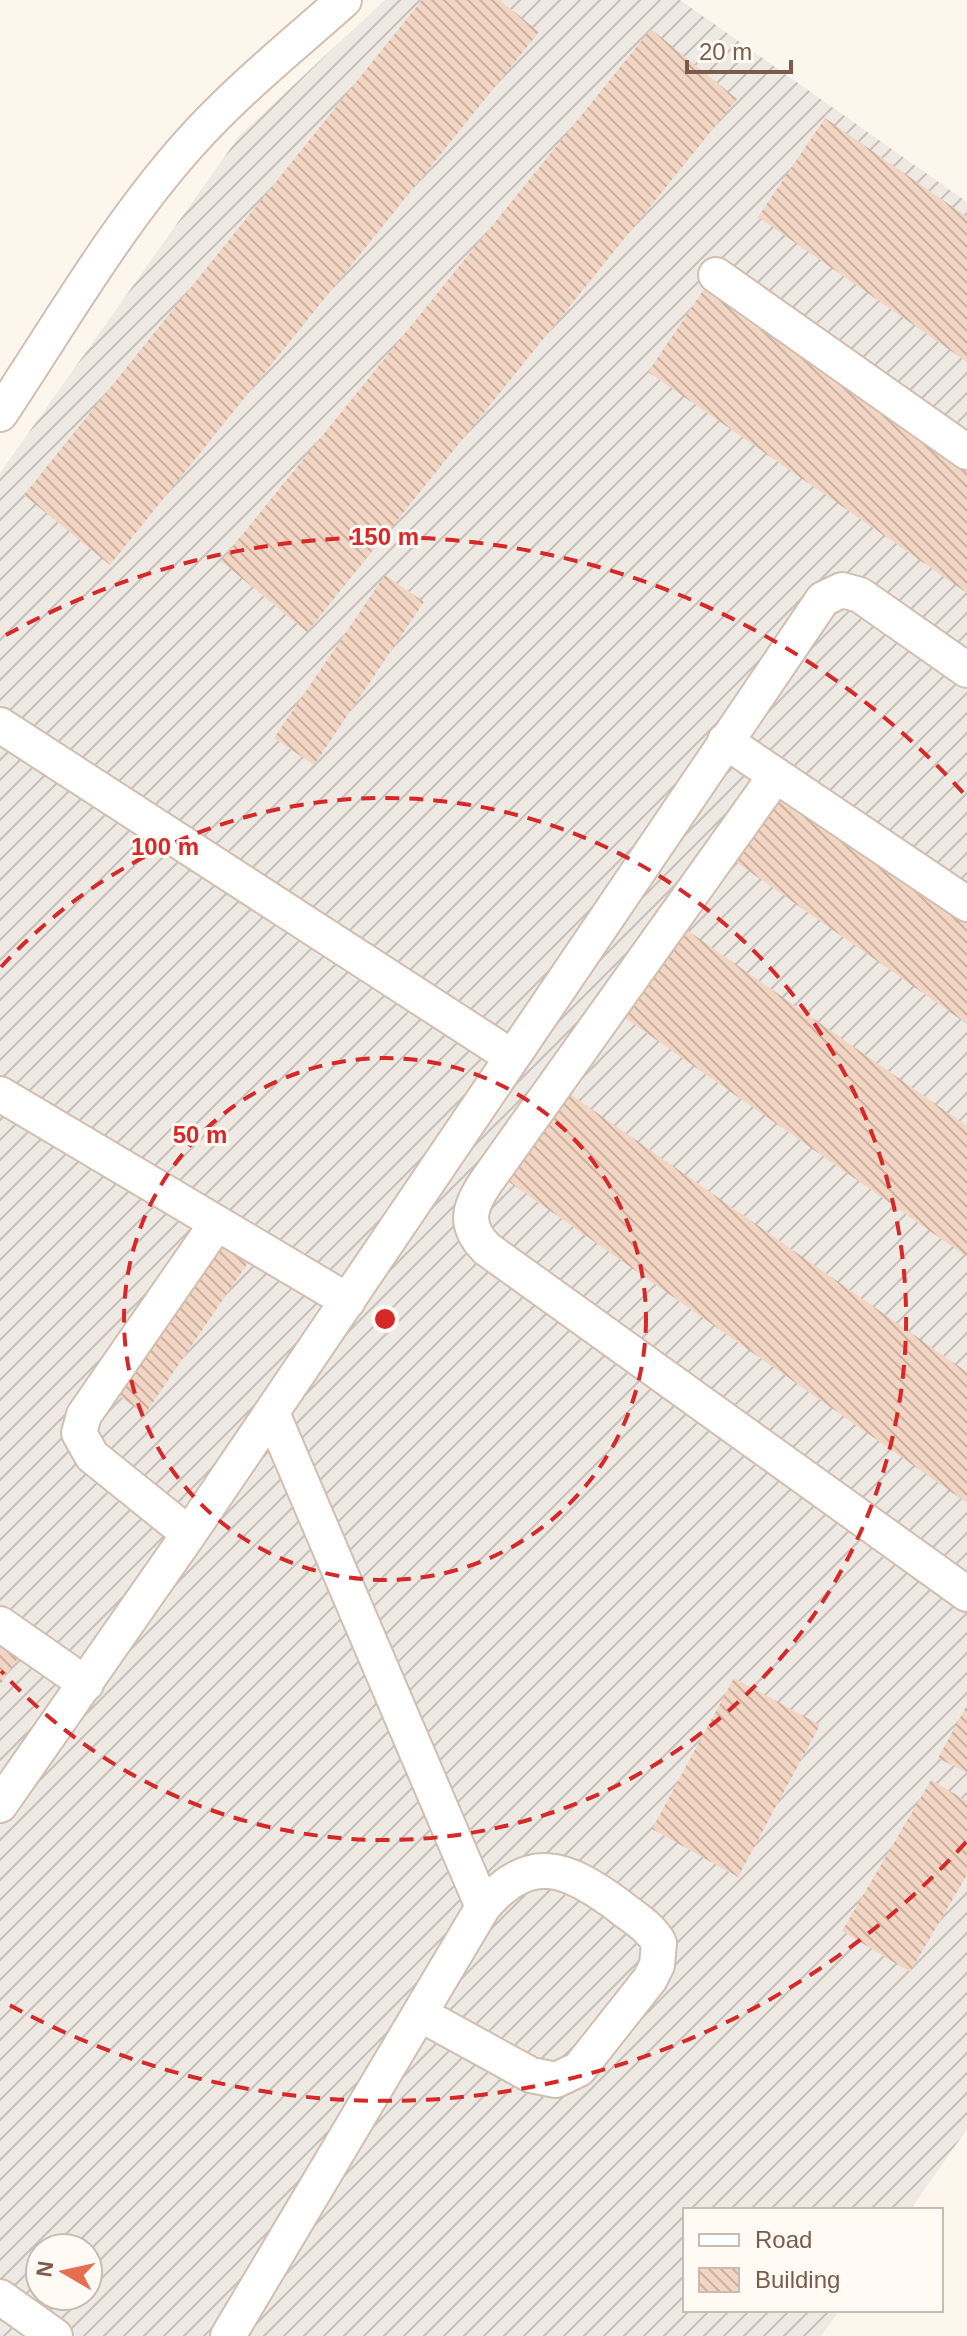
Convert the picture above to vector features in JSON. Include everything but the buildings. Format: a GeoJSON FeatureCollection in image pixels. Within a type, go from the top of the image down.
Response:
{"type":"FeatureCollection","features":[{"type":"Feature","properties":{"kind":"street"},"geometry":{"type":"LineString","coordinates":[[0,414],[136,211],[188,145],[242,91],[344,0]]}},
{"type":"Feature","properties":{"kind":"street"},"geometry":{"type":"LineString","coordinates":[[716,275],[967,452]]}},
{"type":"Feature","properties":{"kind":"street"},"geometry":{"type":"LineString","coordinates":[[3,1796],[86,1684],[272,1413],[810,615],[833,592],[852,591],[967,670]]}},
{"type":"Feature","properties":{"kind":"street"},"geometry":{"type":"LineString","coordinates":[[0,725],[512,1057]]}},
{"type":"Feature","properties":{"kind":"street"},"geometry":{"type":"LineString","coordinates":[[725,741],[967,904]]}},
{"type":"Feature","properties":{"kind":"street"},"geometry":{"type":"LineString","coordinates":[[776,775],[486,1182],[471,1205],[470,1226],[487,1249],[967,1594]]}},
{"type":"Feature","properties":{"kind":"street"},"geometry":{"type":"LineString","coordinates":[[0,1094],[348,1301]]}},
{"type":"Feature","properties":{"kind":"street"},"geometry":{"type":"LineString","coordinates":[[189,1534],[92,1456],[79,1433],[84,1415],[217,1223]]}},
{"type":"Feature","properties":{"kind":"street"},"geometry":{"type":"LineString","coordinates":[[272,1413],[483,1907]]}},
{"type":"Feature","properties":{"kind":"street"},"geometry":{"type":"LineString","coordinates":[[0,1624],[86,1684]]}},
{"type":"Feature","properties":{"kind":"street"},"geometry":{"type":"LineString","coordinates":[[228,2336],[483,1907],[501,1886],[521,1874],[544,1870],[567,1873],[591,1886],[654,1934],[659,1943],[657,1965],[579,2069],[556,2080],[531,2075],[420,2014]]}},
{"type":"Feature","properties":{"kind":"street"},"geometry":{"type":"LineString","coordinates":[[0,2297],[55,2336]]}},
{"type":"Feature","properties":{"kind":"shaded area"},"geometry":{"type":"Polygon","coordinates":[[[385,0],[680,0],[967,202],[967,2129],[911,2208],[683,2208],[683,2312],[839,2312],[821,2336],[0,2336],[0,473],[240,135],[385,0]]]}}]}
